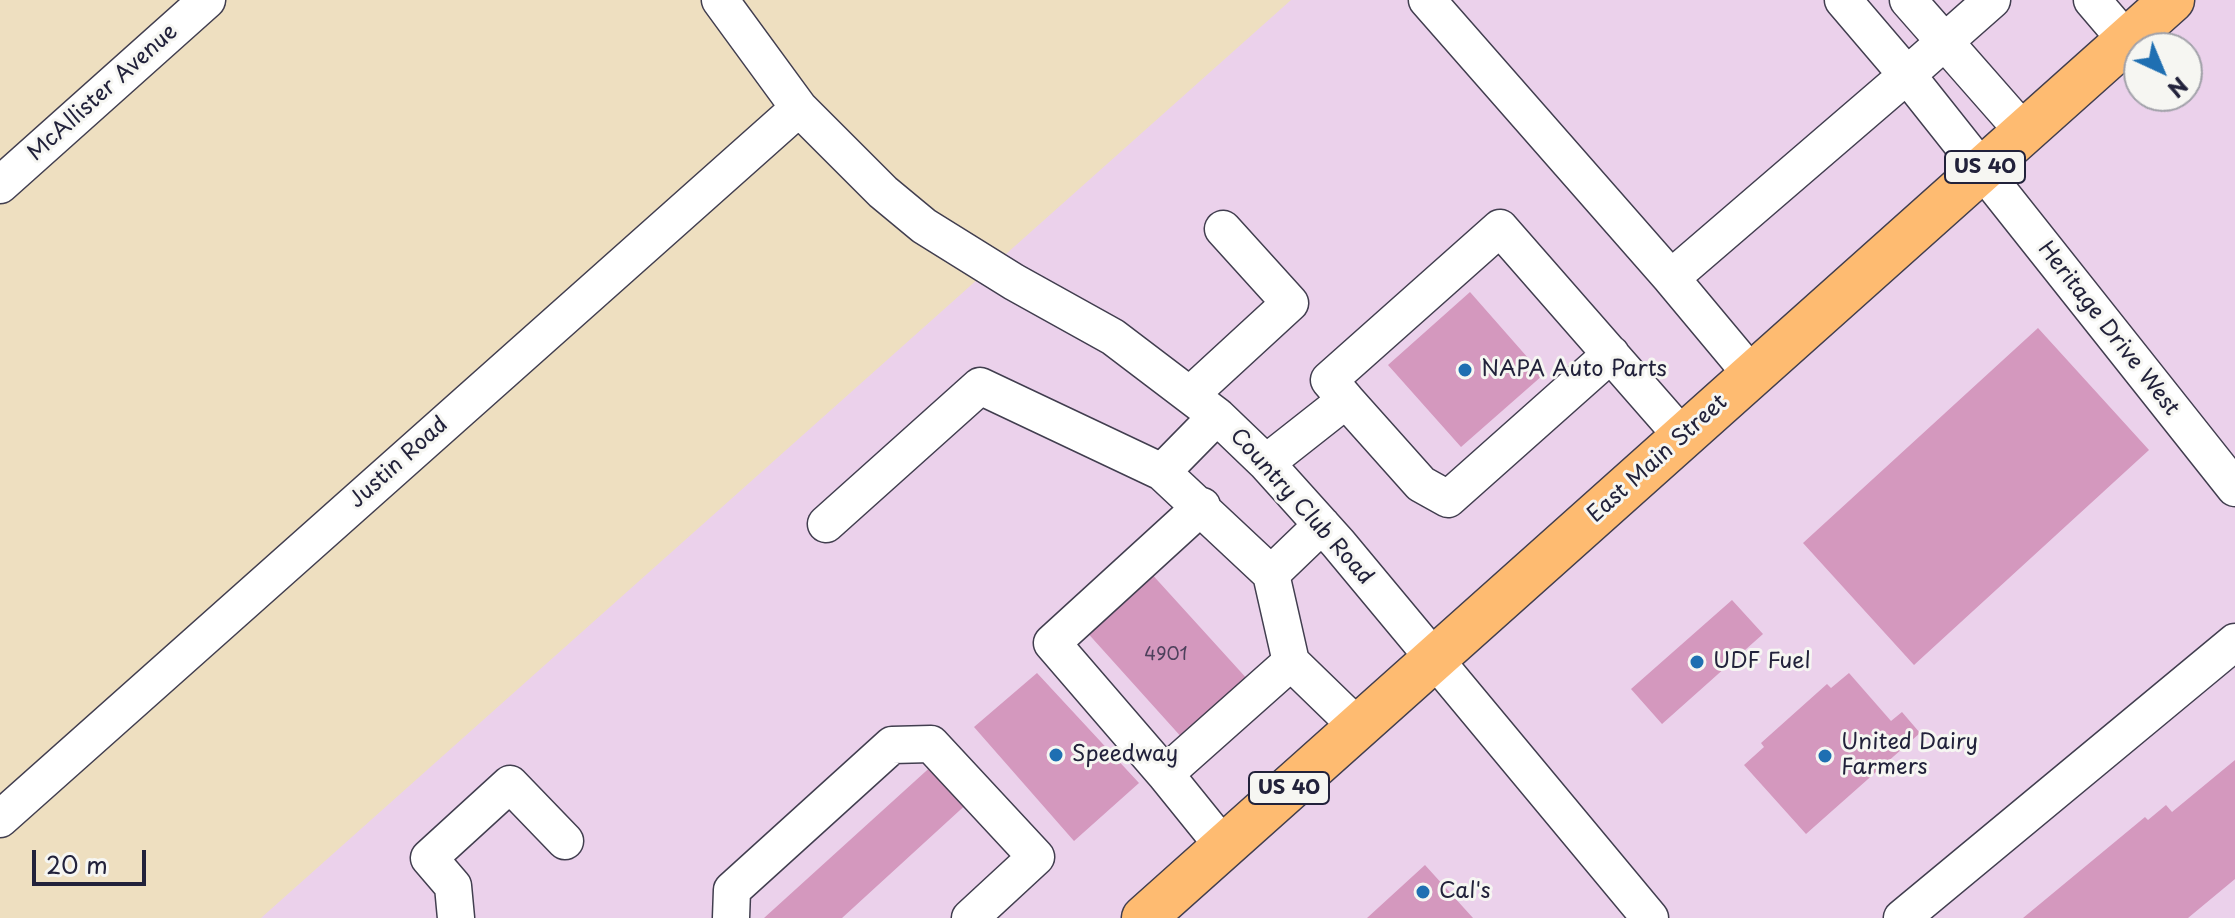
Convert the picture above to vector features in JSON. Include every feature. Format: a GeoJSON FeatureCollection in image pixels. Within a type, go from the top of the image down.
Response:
{"type":"FeatureCollection","features":[{"type":"Feature","properties":{"kind":"main road","name":"East Main Street"},"geometry":{"type":"LineString","coordinates":[[2137,32],[2172,0]]}},
{"type":"Feature","properties":{"kind":"main road","name":"East Main Street"},"geometry":{"type":"LineString","coordinates":[[1144,918],[2123,45]]}},
{"type":"Feature","properties":{"kind":"street","name":"McAllister Avenue"},"geometry":{"type":"LineString","coordinates":[[0,185],[207,0]]}},
{"type":"Feature","properties":{"kind":"street","name":"Country Club Road"},"geometry":{"type":"LineString","coordinates":[[720,0],[799,108],[873,183],[924,226],[1014,282],[1113,337],[1203,406],[1266,463],[1322,525],[1650,918]]}},
{"type":"Feature","properties":{"kind":"street"},"geometry":{"type":"LineString","coordinates":[[1427,0],[1752,375]]}},
{"type":"Feature","properties":{"kind":"street","name":"Heritage Drive West"},"geometry":{"type":"LineString","coordinates":[[1843,0],[1907,75],[2235,488]]}},
{"type":"Feature","properties":{"kind":"street"},"geometry":{"type":"LineString","coordinates":[[1908,0],[2024,132]]}},
{"type":"Feature","properties":{"kind":"street"},"geometry":{"type":"LineString","coordinates":[[1671,278],[1992,0]]}},
{"type":"Feature","properties":{"kind":"street"},"geometry":{"type":"LineString","coordinates":[[2092,0],[2123,36]]}},
{"type":"Feature","properties":{"kind":"street","name":"Justin Road"},"geometry":{"type":"LineString","coordinates":[[0,819],[799,108]]}},
{"type":"Feature","properties":{"kind":"street"},"geometry":{"type":"LineString","coordinates":[[1611,354],[1448,499],[1421,484],[1329,380],[1500,228],[1611,354],[1683,437]]}},
{"type":"Feature","properties":{"kind":"street"},"geometry":{"type":"LineString","coordinates":[[1162,472],[1203,406],[1290,303],[1223,229]]}},
{"type":"Feature","properties":{"kind":"street"},"geometry":{"type":"LineString","coordinates":[[826,524],[980,386],[1162,472],[1202,506],[1271,574],[1291,662],[1358,727]]}},
{"type":"Feature","properties":{"kind":"street"},"geometry":{"type":"LineString","coordinates":[[1266,463],[1346,400]]}},
{"type":"Feature","properties":{"kind":"street"},"geometry":{"type":"LineString","coordinates":[[1202,506],[1052,643],[1224,847]]}},
{"type":"Feature","properties":{"kind":"street"},"geometry":{"type":"LineString","coordinates":[[1271,574],[1322,525]]}},
{"type":"Feature","properties":{"kind":"street"},"geometry":{"type":"LineString","coordinates":[[1902,918],[2235,642]]}},
{"type":"Feature","properties":{"kind":"street"},"geometry":{"type":"LineString","coordinates":[[1165,774],[1291,662]]}},
{"type":"Feature","properties":{"kind":"street"},"geometry":{"type":"LineString","coordinates":[[731,918],[732,890],[892,745],[931,744],[1036,857],[970,918]]}},
{"type":"Feature","properties":{"kind":"street"},"geometry":{"type":"LineString","coordinates":[[456,918],[453,886],[429,858],[510,784],[565,841]]}},
{"type":"Feature","properties":{"kind":"shaded area"},"geometry":{"type":"Polygon","coordinates":[[[1291,0],[2235,0],[2235,918],[261,918],[1291,0]]]}},
{"type":"Feature","properties":{"kind":"building","name":"NAPA Auto Parts"},"geometry":{"type":"Polygon","coordinates":[[[1470,292],[1543,375],[1461,447],[1388,365],[1470,292]]]}},
{"type":"Feature","properties":{"kind":"building"},"geometry":{"type":"Polygon","coordinates":[[[2038,328],[2149,450],[1914,665],[1803,543],[2038,328]]]}},
{"type":"Feature","properties":{"kind":"building","name":"Speedway"},"geometry":{"type":"Polygon","coordinates":[[[1149,571],[1249,681],[1184,740],[1084,629],[1149,571]]]}},
{"type":"Feature","properties":{"kind":"building","name":"UDF Fuel"},"geometry":{"type":"Polygon","coordinates":[[[1732,600],[1763,634],[1662,724],[1631,689],[1732,600]]]}},
{"type":"Feature","properties":{"kind":"building","name":"Speedway"},"geometry":{"type":"Polygon","coordinates":[[[1037,673],[1139,783],[1074,841],[974,727],[1037,673]]]}},
{"type":"Feature","properties":{"kind":"building","name":"United Dairy Farmers"},"geometry":{"type":"Polygon","coordinates":[[[1849,673],[1891,721],[1902,712],[1920,733],[1806,834],[1744,765],[1764,747],[1761,743],[1827,684],[1831,688],[1849,673]]]}},
{"type":"Feature","properties":{"kind":"building"},"geometry":{"type":"Polygon","coordinates":[[[2235,760],[2235,879],[2188,918],[2023,918],[2145,817],[2148,820],[2166,805],[2172,812],[2235,760]]]}},
{"type":"Feature","properties":{"kind":"building"},"geometry":{"type":"Polygon","coordinates":[[[936,762],[971,800],[842,918],[764,918],[936,762]]]}},
{"type":"Feature","properties":{"kind":"building","name":"Cal's"},"geometry":{"type":"Polygon","coordinates":[[[1425,865],[1473,918],[1367,918],[1425,865]]]}},
{"type":"Feature","properties":{"kind":"place","name":"NAPA Auto Parts"},"geometry":{"type":"Point","coordinates":[1465,370]}},
{"type":"Feature","properties":{"kind":"place","name":"UDF Fuel"},"geometry":{"type":"Point","coordinates":[1697,662]}},
{"type":"Feature","properties":{"kind":"place","name":"Speedway"},"geometry":{"type":"Point","coordinates":[1056,755]}},
{"type":"Feature","properties":{"kind":"place","name":"United Dairy Farmers"},"geometry":{"type":"Point","coordinates":[1825,756]}},
{"type":"Feature","properties":{"kind":"place","name":"Cal's"},"geometry":{"type":"Point","coordinates":[1423,892]}}]}
